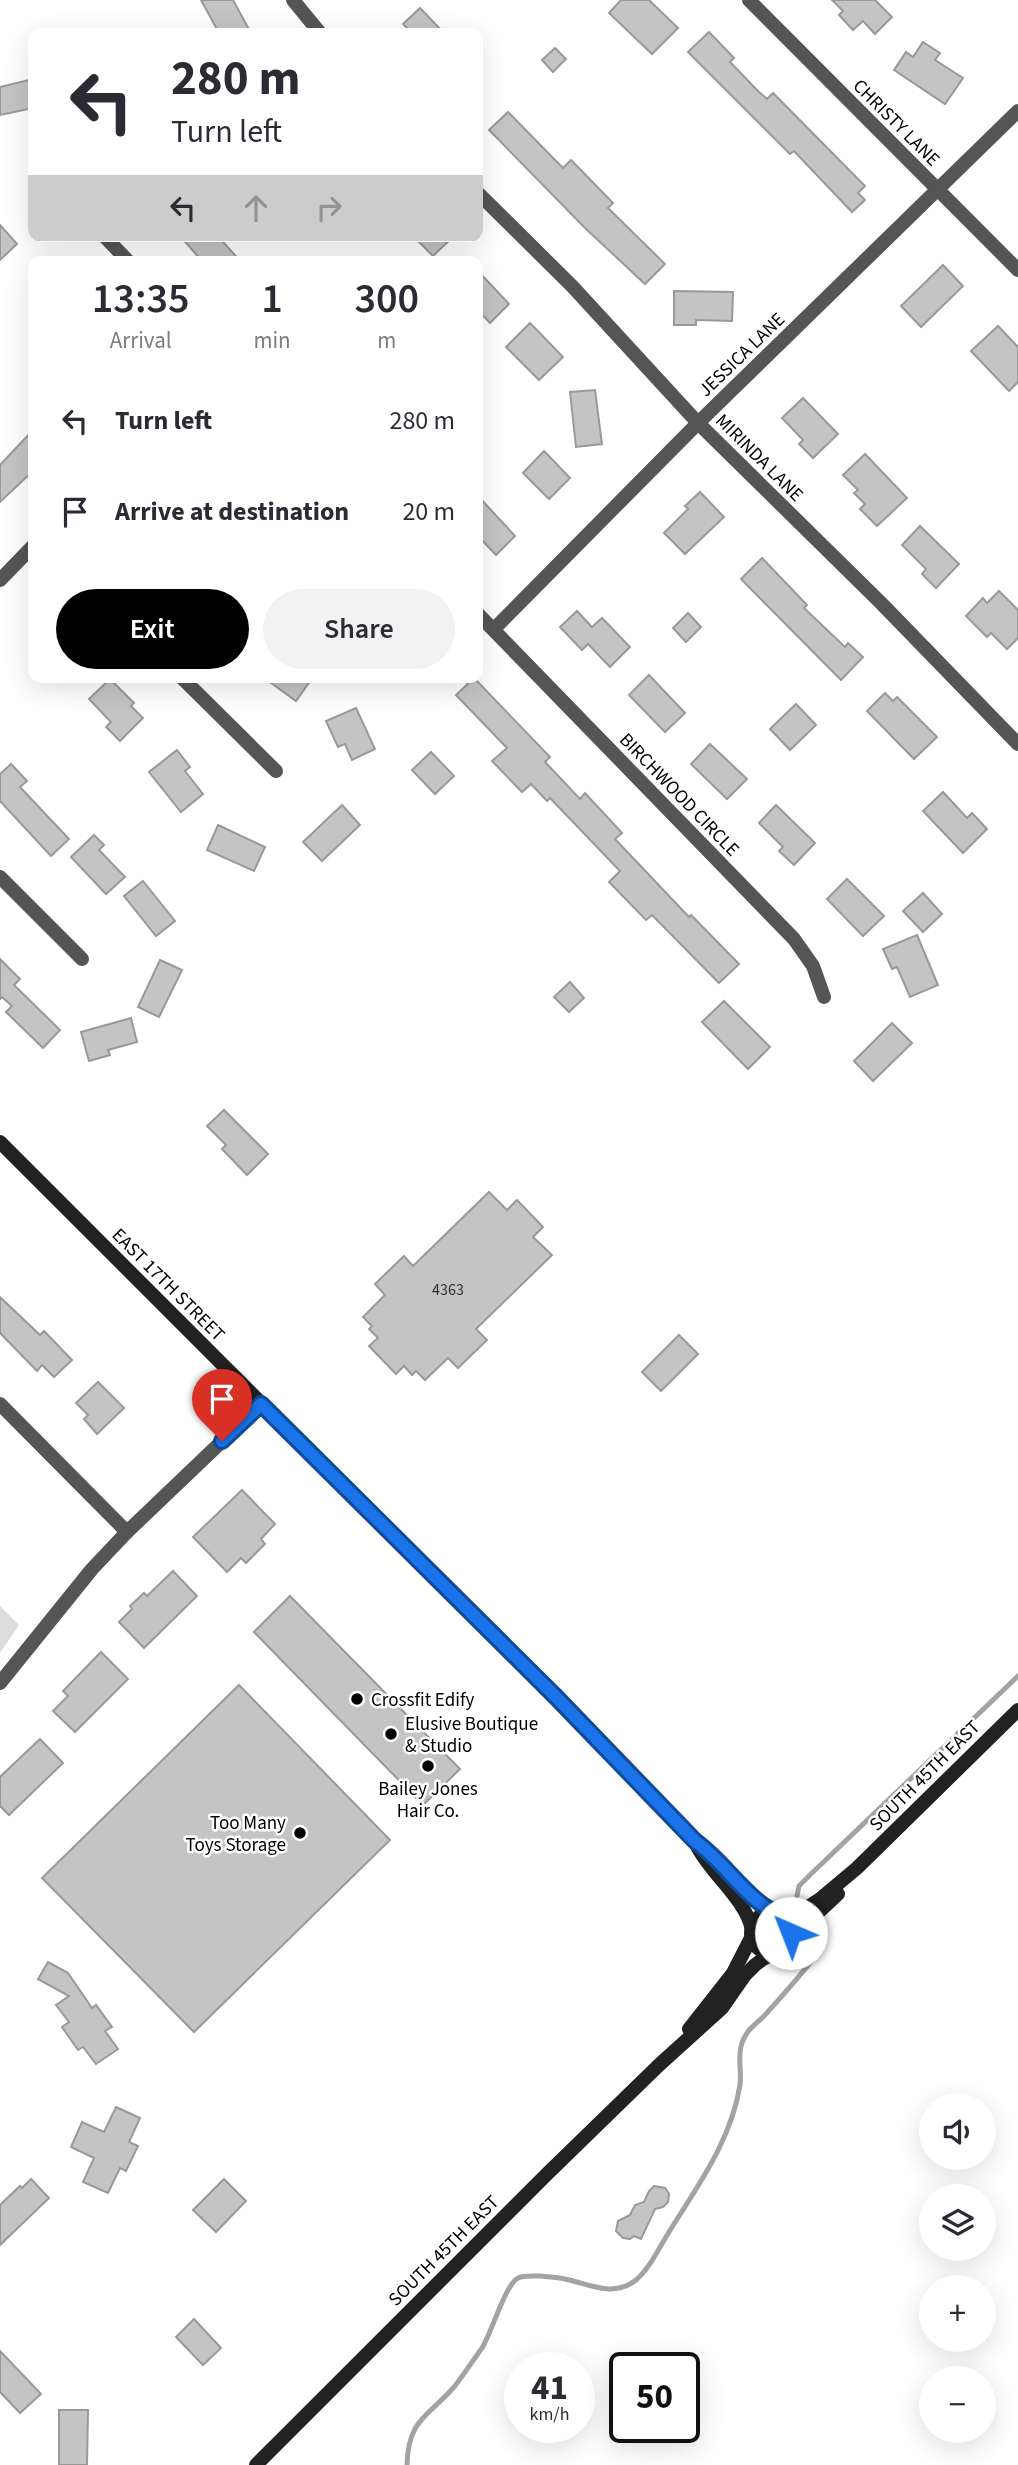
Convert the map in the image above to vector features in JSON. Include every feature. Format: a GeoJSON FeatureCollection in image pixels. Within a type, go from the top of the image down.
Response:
{"type":"FeatureCollection","features":[{"type":"Feature","properties":{"kind":"main road","name":"EAST 17TH STREET"},"geometry":{"type":"LineString","coordinates":[[0,1142],[555,1696],[695,1841],[712,1854],[754,1898],[776,1914]]}},
{"type":"Feature","properties":{"kind":"main road","name":"SOUTH 45TH EAST"},"geometry":{"type":"LineString","coordinates":[[776,1914],[800,1912],[857,1868],[1018,1710]]}},
{"type":"Feature","properties":{"kind":"main road","name":"EAST 17TH STREET"},"geometry":{"type":"LineString","coordinates":[[695,1841],[707,1863],[748,1915],[752,1933]]}},
{"type":"Feature","properties":{"kind":"main road","name":"SOUTH 45TH EAST"},"geometry":{"type":"LineString","coordinates":[[790,1939],[834,1899],[857,1868]]}},
{"type":"Feature","properties":{"kind":"main road"},"geometry":{"type":"LineString","coordinates":[[765,1914],[776,1914],[787,1922],[790,1939],[788,1945],[778,1952],[765,1952],[759,1948],[752,1933],[759,1918],[765,1914]]}},
{"type":"Feature","properties":{"kind":"main road","name":"SOUTH 45TH EAST"},"geometry":{"type":"LineString","coordinates":[[659,2065],[733,1973],[752,1933]]}},
{"type":"Feature","properties":{"kind":"main road","name":"SOUTH 45TH EAST"},"geometry":{"type":"LineString","coordinates":[[256,2465],[659,2065],[722,2008],[755,1965],[778,1952]]}},
{"type":"Feature","properties":{"kind":"street"},"geometry":{"type":"LineString","coordinates":[[293,0],[316,28]]}},
{"type":"Feature","properties":{"kind":"street","name":"CHRISTY LANE"},"geometry":{"type":"LineString","coordinates":[[749,0],[1018,270]]}},
{"type":"Feature","properties":{"kind":"street","name":"JESSICA LANE"},"geometry":{"type":"LineString","coordinates":[[494,629],[698,423],[939,191],[1018,111]]}},
{"type":"Feature","properties":{"kind":"street","name":"MIRINDA LANE"},"geometry":{"type":"LineString","coordinates":[[483,198],[572,286],[698,423],[881,603],[1018,744]]}},
{"type":"Feature","properties":{"kind":"street"},"geometry":{"type":"LineString","coordinates":[[110,242],[123,256]]}},
{"type":"Feature","properties":{"kind":"street"},"geometry":{"type":"LineString","coordinates":[[0,580],[28,551]]}},
{"type":"Feature","properties":{"kind":"street","name":"BIRCHWOOD CIRCLE"},"geometry":{"type":"LineString","coordinates":[[483,619],[794,939],[813,966],[824,997]]}},
{"type":"Feature","properties":{"kind":"street"},"geometry":{"type":"LineString","coordinates":[[187,683],[276,771]]}},
{"type":"Feature","properties":{"kind":"street"},"geometry":{"type":"LineString","coordinates":[[0,877],[82,959]]}},
{"type":"Feature","properties":{"kind":"street"},"geometry":{"type":"LineString","coordinates":[[0,1404],[127,1532]]}},
{"type":"Feature","properties":{"kind":"street"},"geometry":{"type":"LineString","coordinates":[[0,1683],[92,1569],[261,1404]]}},
{"type":"Feature","properties":{"kind":"shaded area"},"geometry":{"type":"Polygon","coordinates":[[[0,1606],[19,1625],[0,1653],[0,1606]]]}},
{"type":"Feature","properties":{"kind":"building"},"geometry":{"type":"Polygon","coordinates":[[[201,0],[233,0],[248,28],[216,28],[201,0]]]}},
{"type":"Feature","properties":{"kind":"building"},"geometry":{"type":"Polygon","coordinates":[[[621,0],[649,0],[678,28],[652,54],[609,13],[621,0]]]}},
{"type":"Feature","properties":{"kind":"building"},"geometry":{"type":"Polygon","coordinates":[[[832,0],[875,0],[892,17],[875,34],[863,21],[853,30],[839,15],[843,11],[832,0]]]}},
{"type":"Feature","properties":{"kind":"building"},"geometry":{"type":"Polygon","coordinates":[[[420,8],[439,28],[407,28],[403,24],[420,8]]]}},
{"type":"Feature","properties":{"kind":"building"},"geometry":{"type":"Polygon","coordinates":[[[709,32],[734,58],[730,62],[759,92],[767,99],[773,93],[865,186],[858,193],[865,200],[852,212],[794,151],[790,154],[688,52],[709,32]]]}},
{"type":"Feature","properties":{"kind":"building"},"geometry":{"type":"Polygon","coordinates":[[[923,42],[940,53],[935,60],[963,78],[945,104],[894,70],[906,52],[913,57],[923,42]]]}},
{"type":"Feature","properties":{"kind":"building"},"geometry":{"type":"Polygon","coordinates":[[[555,48],[566,59],[553,72],[542,60],[555,48]]]}},
{"type":"Feature","properties":{"kind":"building"},"geometry":{"type":"Polygon","coordinates":[[[28,80],[28,109],[0,115],[0,87],[28,80]]]}},
{"type":"Feature","properties":{"kind":"building"},"geometry":{"type":"Polygon","coordinates":[[[508,112],[563,168],[571,160],[613,203],[608,208],[665,264],[645,284],[586,229],[489,130],[508,112]]]}},
{"type":"Feature","properties":{"kind":"building"},"geometry":{"type":"Polygon","coordinates":[[[0,225],[17,244],[0,260],[0,225]]]}},
{"type":"Feature","properties":{"kind":"building"},"geometry":{"type":"Polygon","coordinates":[[[185,242],[223,242],[236,256],[198,256],[185,242]]]}},
{"type":"Feature","properties":{"kind":"building"},"geometry":{"type":"Polygon","coordinates":[[[419,242],[448,242],[433,256],[419,242]]]}},
{"type":"Feature","properties":{"kind":"building"},"geometry":{"type":"Polygon","coordinates":[[[943,265],[963,286],[921,327],[901,306],[943,265]]]}},
{"type":"Feature","properties":{"kind":"building"},"geometry":{"type":"Polygon","coordinates":[[[483,276],[509,304],[490,323],[483,315],[483,276]]]}},
{"type":"Feature","properties":{"kind":"building"},"geometry":{"type":"Polygon","coordinates":[[[674,291],[733,292],[732,321],[696,320],[696,325],[674,325],[674,291]]]}},
{"type":"Feature","properties":{"kind":"building"},"geometry":{"type":"Polygon","coordinates":[[[530,323],[563,357],[539,380],[506,347],[530,323]]]}},
{"type":"Feature","properties":{"kind":"building"},"geometry":{"type":"Polygon","coordinates":[[[998,326],[1018,347],[1018,382],[1009,391],[971,351],[998,326]]]}},
{"type":"Feature","properties":{"kind":"building"},"geometry":{"type":"Polygon","coordinates":[[[595,390],[602,444],[576,447],[570,392],[595,390]]]}},
{"type":"Feature","properties":{"kind":"building"},"geometry":{"type":"Polygon","coordinates":[[[803,398],[838,434],[813,458],[799,444],[803,440],[782,418],[803,398]]]}},
{"type":"Feature","properties":{"kind":"building"},"geometry":{"type":"Polygon","coordinates":[[[28,435],[28,476],[0,502],[0,465],[28,435]]]}},
{"type":"Feature","properties":{"kind":"building"},"geometry":{"type":"Polygon","coordinates":[[[544,451],[570,478],[549,499],[523,473],[544,451]]]}},
{"type":"Feature","properties":{"kind":"building"},"geometry":{"type":"Polygon","coordinates":[[[865,454],[907,498],[877,526],[860,509],[865,504],[854,493],[858,490],[843,475],[865,454]]]}},
{"type":"Feature","properties":{"kind":"building"},"geometry":{"type":"Polygon","coordinates":[[[700,492],[724,517],[685,554],[664,533],[688,509],[685,506],[700,492]]]}},
{"type":"Feature","properties":{"kind":"building"},"geometry":{"type":"Polygon","coordinates":[[[483,501],[515,536],[496,555],[483,541],[483,501]]]}},
{"type":"Feature","properties":{"kind":"building"},"geometry":{"type":"Polygon","coordinates":[[[920,526],[959,564],[936,588],[922,574],[926,569],[902,545],[920,526]]]}},
{"type":"Feature","properties":{"kind":"building"},"geometry":{"type":"Polygon","coordinates":[[[762,558],[807,605],[804,608],[845,647],[848,643],[863,657],[841,680],[741,579],[762,558]]]}},
{"type":"Feature","properties":{"kind":"building"},"geometry":{"type":"Polygon","coordinates":[[[999,591],[1018,610],[1018,638],[1007,649],[991,633],[987,637],[966,616],[983,598],[987,603],[999,591]]]}},
{"type":"Feature","properties":{"kind":"building"},"geometry":{"type":"Polygon","coordinates":[[[577,611],[592,627],[602,618],[630,647],[610,667],[588,644],[582,650],[560,627],[577,611]]]}},
{"type":"Feature","properties":{"kind":"building"},"geometry":{"type":"Polygon","coordinates":[[[688,613],[701,627],[686,642],[673,628],[688,613]]]}},
{"type":"Feature","properties":{"kind":"building"},"geometry":{"type":"Polygon","coordinates":[[[649,675],[685,713],[665,732],[629,695],[649,675]]]}},
{"type":"Feature","properties":{"kind":"building"},"geometry":{"type":"Polygon","coordinates":[[[106,683],[114,683],[134,703],[131,706],[143,718],[120,741],[106,727],[111,722],[89,699],[106,683]]]}},
{"type":"Feature","properties":{"kind":"building"},"geometry":{"type":"Polygon","coordinates":[[[271,683],[309,683],[296,701],[271,683]]]}},
{"type":"Feature","properties":{"kind":"building"},"geometry":{"type":"Polygon","coordinates":[[[469,683],[479,683],[550,757],[545,762],[580,799],[585,793],[622,833],[615,839],[689,917],[691,915],[739,964],[719,983],[652,915],[646,920],[609,882],[620,871],[550,798],[547,801],[531,784],[522,792],[492,761],[507,748],[456,695],[469,683]]]}},
{"type":"Feature","properties":{"kind":"building"},"geometry":{"type":"Polygon","coordinates":[[[885,693],[893,701],[897,697],[937,737],[914,759],[867,711],[885,693]]]}},
{"type":"Feature","properties":{"kind":"building"},"geometry":{"type":"Polygon","coordinates":[[[796,704],[816,725],[790,750],[770,729],[796,704]]]}},
{"type":"Feature","properties":{"kind":"building"},"geometry":{"type":"Polygon","coordinates":[[[356,708],[375,749],[352,760],[345,744],[338,747],[326,721],[356,708]]]}},
{"type":"Feature","properties":{"kind":"building"},"geometry":{"type":"Polygon","coordinates":[[[710,744],[747,779],[727,799],[691,764],[710,744]]]}},
{"type":"Feature","properties":{"kind":"building"},"geometry":{"type":"Polygon","coordinates":[[[177,750],[190,767],[185,771],[203,794],[181,812],[149,772],[177,750]]]}},
{"type":"Feature","properties":{"kind":"building"},"geometry":{"type":"Polygon","coordinates":[[[431,752],[454,776],[435,794],[412,770],[431,752]]]}},
{"type":"Feature","properties":{"kind":"building"},"geometry":{"type":"Polygon","coordinates":[[[11,764],[27,781],[20,787],[69,839],[51,856],[0,801],[0,774],[11,764]]]}},
{"type":"Feature","properties":{"kind":"building"},"geometry":{"type":"Polygon","coordinates":[[[943,792],[967,818],[972,813],[987,829],[963,853],[923,811],[943,792]]]}},
{"type":"Feature","properties":{"kind":"building"},"geometry":{"type":"Polygon","coordinates":[[[342,805],[360,825],[322,861],[303,842],[342,805]]]}},
{"type":"Feature","properties":{"kind":"building"},"geometry":{"type":"Polygon","coordinates":[[[776,805],[815,843],[794,865],[779,851],[783,847],[759,823],[776,805]]]}},
{"type":"Feature","properties":{"kind":"building"},"geometry":{"type":"Polygon","coordinates":[[[218,825],[265,847],[254,871],[207,850],[218,825]]]}},
{"type":"Feature","properties":{"kind":"building"},"geometry":{"type":"Polygon","coordinates":[[[94,835],[104,845],[99,850],[125,877],[106,894],[71,857],[94,835]]]}},
{"type":"Feature","properties":{"kind":"building"},"geometry":{"type":"Polygon","coordinates":[[[847,879],[884,916],[863,936],[827,899],[847,879]]]}},
{"type":"Feature","properties":{"kind":"building"},"geometry":{"type":"Polygon","coordinates":[[[143,881],[175,921],[156,936],[124,896],[143,881]]]}},
{"type":"Feature","properties":{"kind":"building"},"geometry":{"type":"Polygon","coordinates":[[[923,893],[942,914],[923,932],[903,911],[923,893]]]}},
{"type":"Feature","properties":{"kind":"building"},"geometry":{"type":"Polygon","coordinates":[[[917,935],[938,985],[910,997],[897,967],[892,969],[883,949],[917,935]]]}},
{"type":"Feature","properties":{"kind":"building"},"geometry":{"type":"Polygon","coordinates":[[[0,959],[20,979],[14,985],[60,1030],[43,1048],[6,1012],[12,1006],[2,997],[0,999],[0,959]]]}},
{"type":"Feature","properties":{"kind":"building"},"geometry":{"type":"Polygon","coordinates":[[[160,960],[182,970],[159,1017],[138,1007],[160,960]]]}},
{"type":"Feature","properties":{"kind":"building"},"geometry":{"type":"Polygon","coordinates":[[[570,982],[584,998],[569,1012],[554,997],[570,982]]]}},
{"type":"Feature","properties":{"kind":"building"},"geometry":{"type":"Polygon","coordinates":[[[724,1001],[770,1047],[748,1069],[702,1022],[724,1001]]]}},
{"type":"Feature","properties":{"kind":"building"},"geometry":{"type":"Polygon","coordinates":[[[131,1018],[137,1042],[108,1050],[110,1055],[89,1061],[81,1032],[131,1018]]]}},
{"type":"Feature","properties":{"kind":"building"},"geometry":{"type":"Polygon","coordinates":[[[892,1023],[912,1043],[873,1081],[854,1061],[892,1023]]]}},
{"type":"Feature","properties":{"kind":"building"},"geometry":{"type":"Polygon","coordinates":[[[224,1110],[268,1154],[247,1175],[222,1149],[226,1145],[207,1126],[224,1110]]]}},
{"type":"Feature","properties":{"kind":"building"},"geometry":{"type":"Polygon","coordinates":[[[489,1192],[507,1210],[517,1200],[543,1227],[533,1237],[552,1255],[476,1329],[487,1340],[458,1368],[448,1358],[425,1380],[416,1371],[412,1375],[404,1366],[396,1374],[369,1346],[378,1338],[363,1317],[385,1295],[375,1284],[404,1256],[413,1266],[489,1192]]]}},
{"type":"Feature","properties":{"kind":"building"},"geometry":{"type":"Polygon","coordinates":[[[0,1297],[40,1335],[44,1331],[72,1360],[54,1377],[42,1365],[37,1371],[0,1333],[0,1297]]]}},
{"type":"Feature","properties":{"kind":"building"},"geometry":{"type":"Polygon","coordinates":[[[679,1335],[698,1354],[661,1391],[642,1372],[679,1335]]]}},
{"type":"Feature","properties":{"kind":"building"},"geometry":{"type":"Polygon","coordinates":[[[98,1382],[124,1408],[97,1434],[84,1419],[88,1415],[76,1403],[98,1382]]]}},
{"type":"Feature","properties":{"kind":"building"},"geometry":{"type":"Polygon","coordinates":[[[242,1490],[275,1524],[261,1539],[265,1544],[246,1563],[241,1558],[227,1572],[193,1537],[242,1490]]]}},
{"type":"Feature","properties":{"kind":"building"},"geometry":{"type":"Polygon","coordinates":[[[173,1571],[197,1596],[144,1648],[119,1622],[132,1609],[130,1606],[144,1593],[147,1596],[173,1571]]]}},
{"type":"Feature","properties":{"kind":"building"},"geometry":{"type":"Polygon","coordinates":[[[290,1596],[460,1769],[423,1805],[254,1632],[290,1596]]]}},
{"type":"Feature","properties":{"kind":"building"},"geometry":{"type":"Polygon","coordinates":[[[101,1652],[128,1679],[75,1732],[53,1711],[68,1696],[63,1691],[101,1652]]]}},
{"type":"Feature","properties":{"kind":"building"},"geometry":{"type":"Polygon","coordinates":[[[239,1685],[390,1840],[194,2032],[42,1878],[239,1685]]]}},
{"type":"Feature","properties":{"kind":"building"},"geometry":{"type":"Polygon","coordinates":[[[40,1739],[63,1763],[9,1815],[0,1806],[0,1777],[40,1739]]]}},
{"type":"Feature","properties":{"kind":"building"},"geometry":{"type":"Polygon","coordinates":[[[48,1962],[68,1973],[92,2008],[96,2005],[112,2027],[105,2031],[118,2049],[96,2064],[83,2047],[78,2050],[62,2027],[69,2022],[56,2005],[69,1996],[38,1979],[48,1962]]]}},
{"type":"Feature","properties":{"kind":"building"},"geometry":{"type":"Polygon","coordinates":[[[116,2107],[140,2118],[129,2142],[138,2146],[126,2171],[120,2168],[108,2193],[83,2182],[94,2158],[71,2147],[82,2122],[104,2132],[116,2107]]]}},
{"type":"Feature","properties":{"kind":"building"},"geometry":{"type":"Polygon","coordinates":[[[31,2179],[49,2198],[0,2245],[0,2205],[31,2179]]]}},
{"type":"Feature","properties":{"kind":"building"},"geometry":{"type":"Polygon","coordinates":[[[224,2179],[246,2201],[216,2232],[193,2210],[224,2179]]]}},
{"type":"Feature","properties":{"kind":"building"},"geometry":{"type":"Polygon","coordinates":[[[654,2186],[665,2188],[669,2194],[668,2202],[655,2209],[641,2239],[634,2236],[630,2239],[623,2238],[616,2231],[618,2221],[630,2215],[635,2205],[644,2202],[654,2186]]]}},
{"type":"Feature","properties":{"kind":"building"},"geometry":{"type":"Polygon","coordinates":[[[194,2319],[221,2348],[203,2365],[176,2337],[194,2319]]]}},
{"type":"Feature","properties":{"kind":"building"},"geometry":{"type":"Polygon","coordinates":[[[0,2351],[41,2394],[20,2413],[0,2392],[0,2351]]]}},
{"type":"Feature","properties":{"kind":"building"},"geometry":{"type":"Polygon","coordinates":[[[59,2410],[88,2410],[87,2465],[59,2465],[59,2410]]]}},
{"type":"Feature","properties":{"kind":"waterway"},"geometry":{"type":"LineString","coordinates":[[797,1896],[799,1886],[812,1873],[1018,1676]]}},
{"type":"Feature","properties":{"kind":"waterway"},"geometry":{"type":"LineString","coordinates":[[407,2465],[408,2450],[415,2428],[454,2387],[482,2348],[513,2282],[523,2276],[556,2277],[610,2289],[628,2285],[646,2270],[721,2144],[736,2105],[744,2038],[820,1950],[820,1931]]}},
{"type":"Feature","properties":{"kind":"place","name":"Crossfit Edify"},"geometry":{"type":"Point","coordinates":[357,1699]}},
{"type":"Feature","properties":{"kind":"place","name":"Elusive Boutique & Studio"},"geometry":{"type":"Point","coordinates":[391,1734]}},
{"type":"Feature","properties":{"kind":"place","name":"Bailey Jones Hair Co."},"geometry":{"type":"Point","coordinates":[428,1766]}},
{"type":"Feature","properties":{"kind":"place","name":"Too Many Toys Storage"},"geometry":{"type":"Point","coordinates":[300,1833]}},
{"type":"Feature","properties":{"kind":"route"},"geometry":{"type":"LineString","coordinates":[[222,1441],[261,1404],[555,1696],[695,1841],[712,1854],[754,1898],[783,1917],[791,1933]]}}]}
